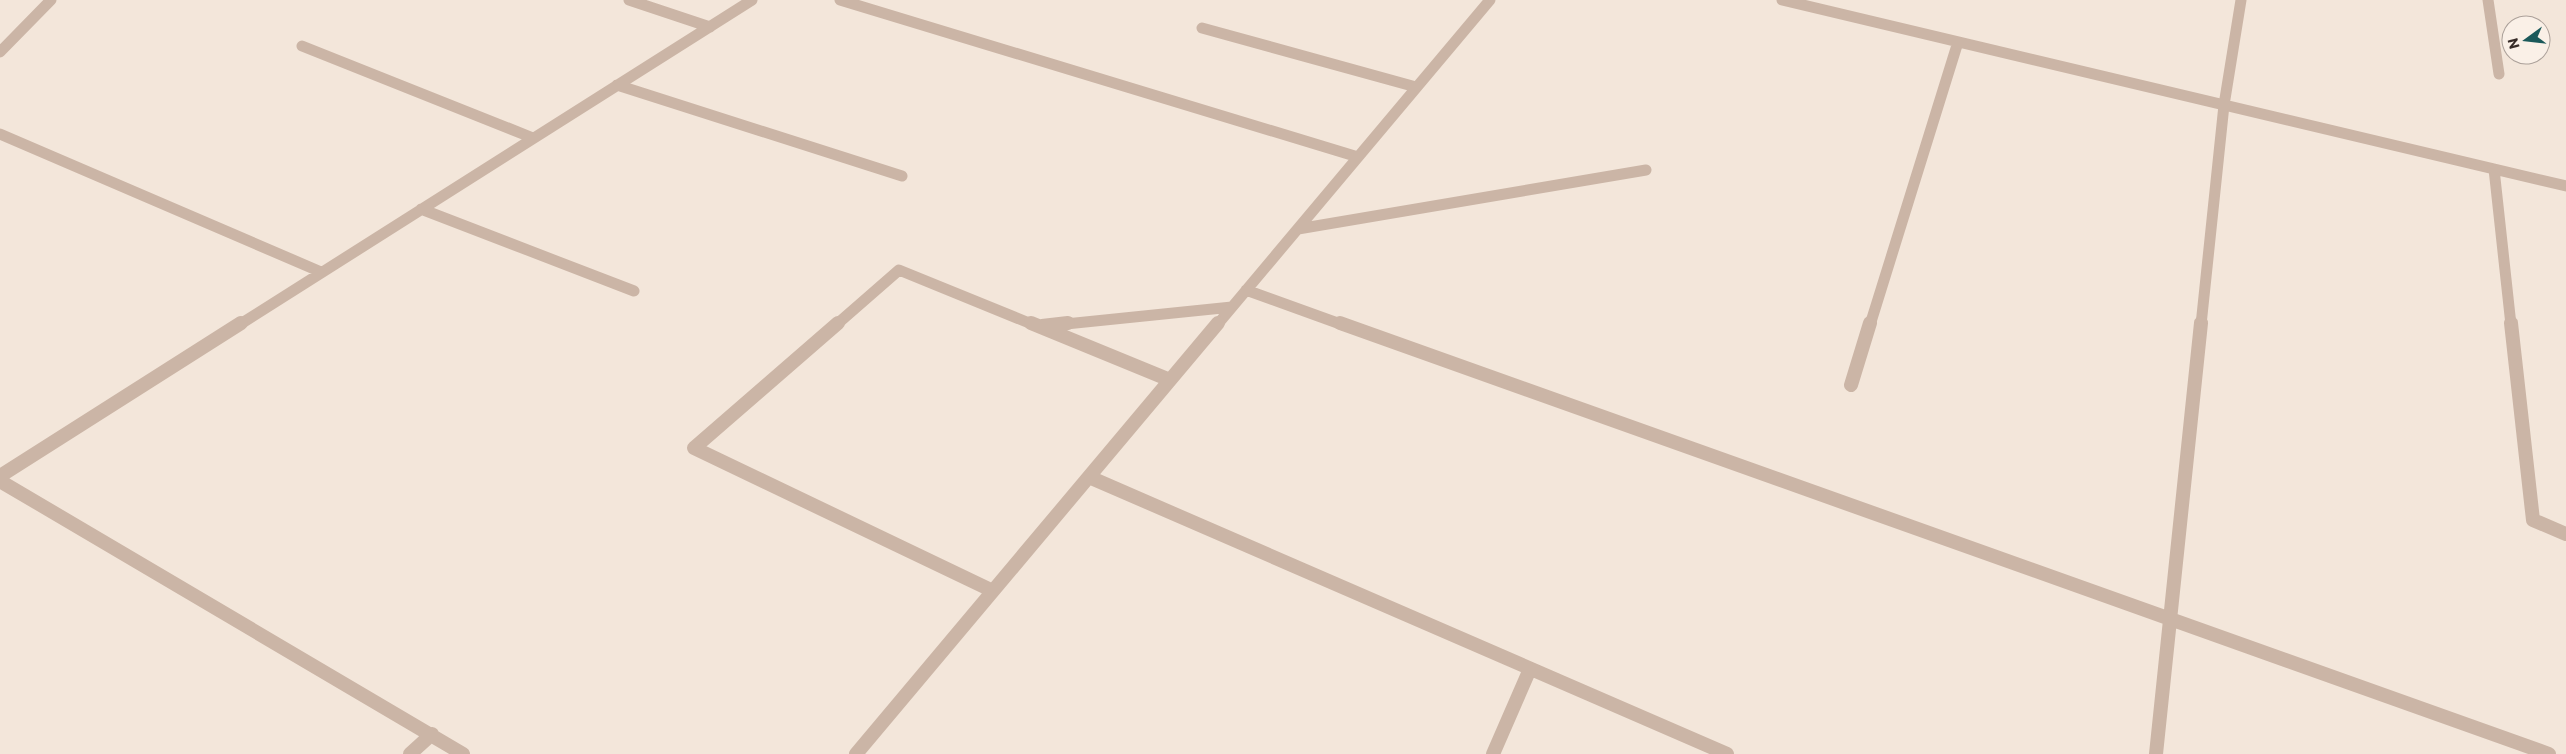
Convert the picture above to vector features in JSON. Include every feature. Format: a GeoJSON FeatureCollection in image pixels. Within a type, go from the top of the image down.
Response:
{"type":"FeatureCollection","features":[{"type":"Feature","properties":{"kind":"street"},"geometry":{"type":"LineString","coordinates":[[0,52],[52,0]]}},
{"type":"Feature","properties":{"kind":"street"},"geometry":{"type":"LineString","coordinates":[[629,0],[710,27]]}},
{"type":"Feature","properties":{"kind":"street"},"geometry":{"type":"LineString","coordinates":[[0,476],[752,0]]}},
{"type":"Feature","properties":{"kind":"street"},"geometry":{"type":"LineString","coordinates":[[840,0],[1358,157]]}},
{"type":"Feature","properties":{"kind":"street"},"geometry":{"type":"LineString","coordinates":[[856,754],[1490,0]]}},
{"type":"Feature","properties":{"kind":"street"},"geometry":{"type":"LineString","coordinates":[[1782,0],[2566,186]]}},
{"type":"Feature","properties":{"kind":"street"},"geometry":{"type":"LineString","coordinates":[[2156,754],[2224,105],[2239,0]]}},
{"type":"Feature","properties":{"kind":"street"},"geometry":{"type":"LineString","coordinates":[[2488,0],[2499,74]]}},
{"type":"Feature","properties":{"kind":"street"},"geometry":{"type":"LineString","coordinates":[[1202,28],[1416,87]]}},
{"type":"Feature","properties":{"kind":"street"},"geometry":{"type":"LineString","coordinates":[[1850,385],[1958,42]]}},
{"type":"Feature","properties":{"kind":"street"},"geometry":{"type":"LineString","coordinates":[[302,46],[533,138]]}},
{"type":"Feature","properties":{"kind":"street"},"geometry":{"type":"LineString","coordinates":[[617,85],[902,176]]}},
{"type":"Feature","properties":{"kind":"street"},"geometry":{"type":"LineString","coordinates":[[0,134],[321,272]]}},
{"type":"Feature","properties":{"kind":"street"},"geometry":{"type":"LineString","coordinates":[[2494,169],[2533,520],[2566,534]]}},
{"type":"Feature","properties":{"kind":"street"},"geometry":{"type":"LineString","coordinates":[[1298,229],[1646,170]]}},
{"type":"Feature","properties":{"kind":"street"},"geometry":{"type":"LineString","coordinates":[[421,209],[634,291]]}},
{"type":"Feature","properties":{"kind":"street"},"geometry":{"type":"LineString","coordinates":[[993,591],[694,448],[899,270],[1170,380]]}},
{"type":"Feature","properties":{"kind":"street"},"geometry":{"type":"LineString","coordinates":[[1246,290],[2549,754]]}},
{"type":"Feature","properties":{"kind":"street"},"geometry":{"type":"LineString","coordinates":[[1039,326],[1232,307]]}},
{"type":"Feature","properties":{"kind":"street"},"geometry":{"type":"LineString","coordinates":[[1089,477],[1727,754]]}},
{"type":"Feature","properties":{"kind":"street"},"geometry":{"type":"LineString","coordinates":[[0,481],[463,754]]}},
{"type":"Feature","properties":{"kind":"street"},"geometry":{"type":"LineString","coordinates":[[1493,754],[1530,669]]}},
{"type":"Feature","properties":{"kind":"street"},"geometry":{"type":"LineString","coordinates":[[410,754],[432,734]]}}]}
